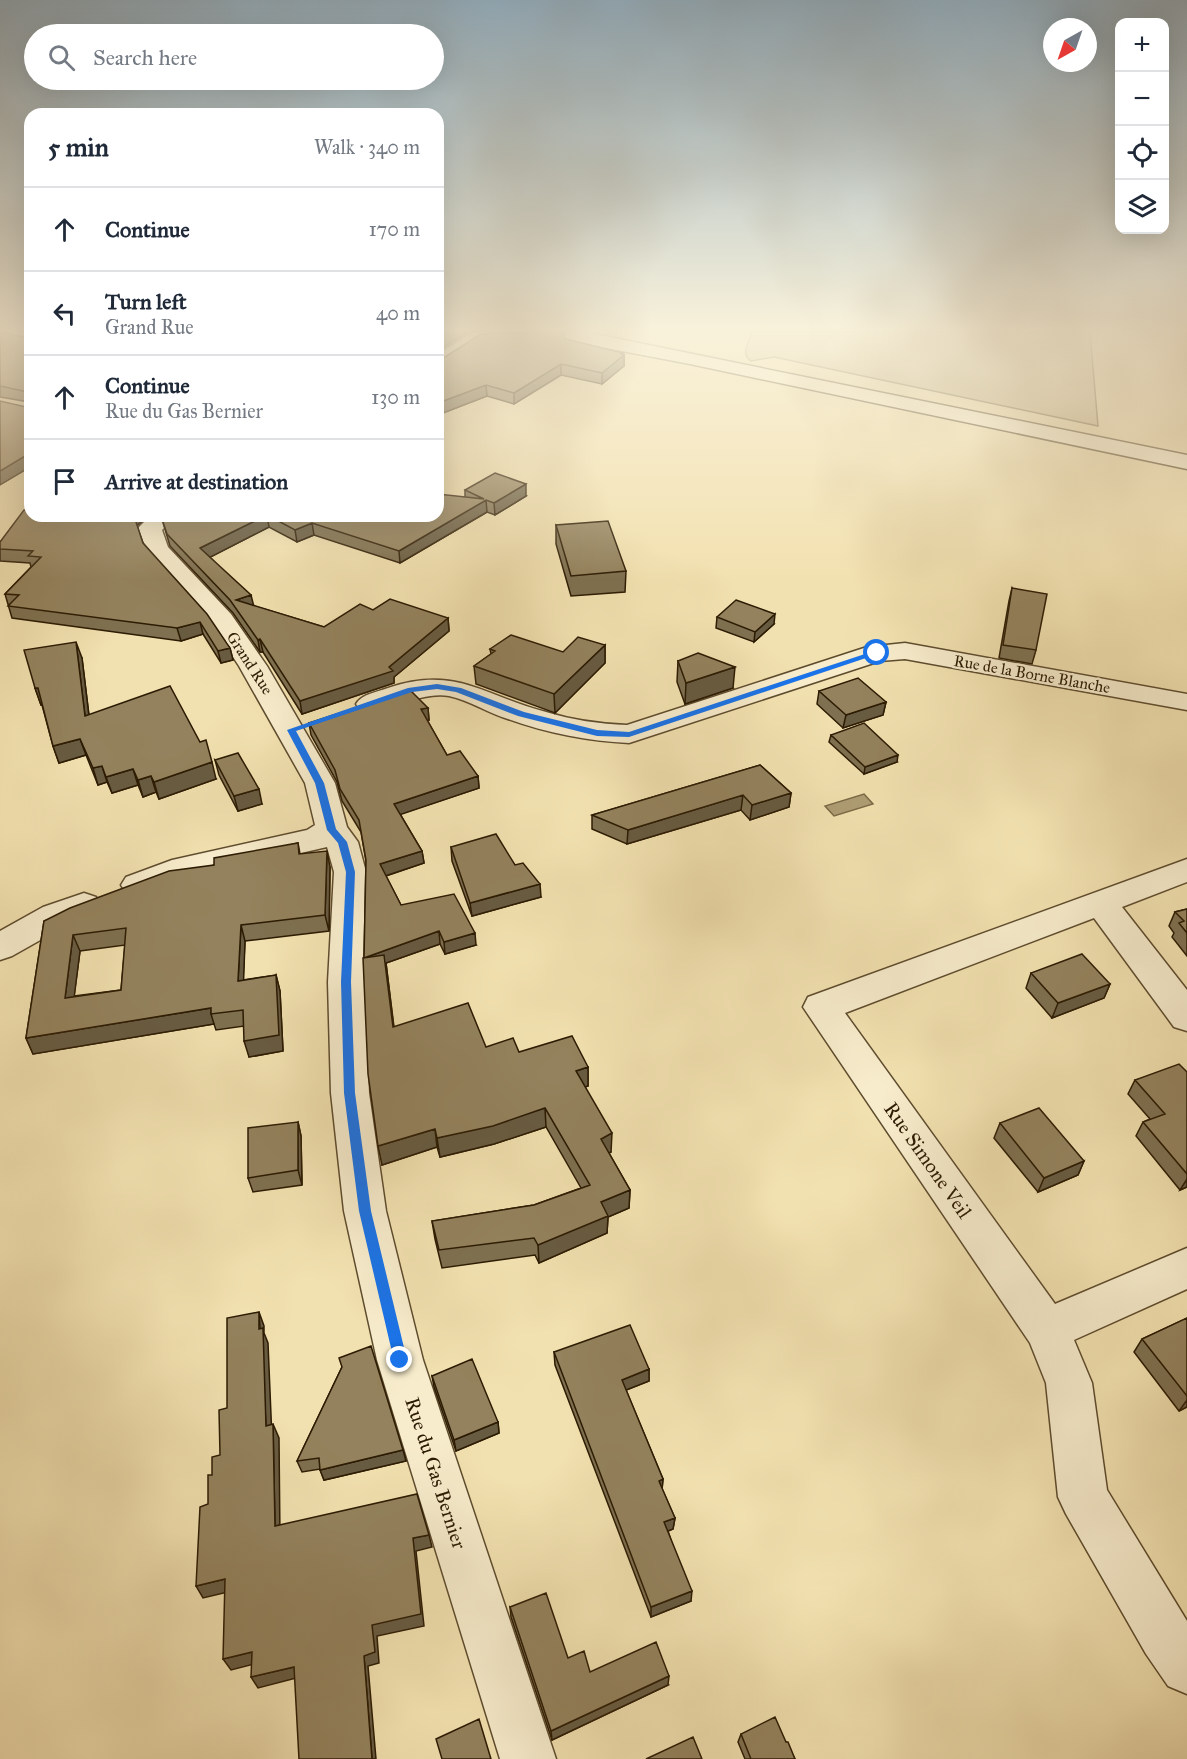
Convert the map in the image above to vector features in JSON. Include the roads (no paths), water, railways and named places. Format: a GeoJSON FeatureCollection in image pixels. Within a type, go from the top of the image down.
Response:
{"type":"FeatureCollection","features":[{"type":"Feature","properties":{"kind":"street"},"geometry":{"type":"LineString","coordinates":[[958,414],[1187,462]]}},
{"type":"Feature","properties":{"kind":"street","name":"Grand Rue"},"geometry":{"type":"LineString","coordinates":[[157,522],[150,528],[157,549],[222,620],[254,666],[302,726],[332,830]]}},
{"type":"Feature","properties":{"kind":"street","name":"Rue de la Borne Blanche"},"geometry":{"type":"LineString","coordinates":[[346,712],[411,690],[437,687],[458,690],[521,714],[597,733],[629,734],[877,653],[905,651],[1187,702]]}},
{"type":"Feature","properties":{"kind":"street"},"geometry":{"type":"LineString","coordinates":[[0,947],[55,916],[184,868],[317,839],[332,830]]}},
{"type":"Feature","properties":{"kind":"street","name":"Rue du Gas Bernier"},"geometry":{"type":"LineString","coordinates":[[332,830],[342,842],[351,872],[346,982],[350,1093],[365,1211],[400,1360],[528,1759]]}},
{"type":"Feature","properties":{"kind":"street","name":"Rue Simone Veil"},"geometry":{"type":"LineString","coordinates":[[1187,870],[821,1007],[1047,1330],[1069,1383],[1083,1497],[1165,1635],[1187,1667]]}},
{"type":"Feature","properties":{"kind":"street"},"geometry":{"type":"LineString","coordinates":[[1101,903],[1187,1017]]}},
{"type":"Feature","properties":{"kind":"street"},"geometry":{"type":"LineString","coordinates":[[1047,1330],[1187,1268]]}}]}
